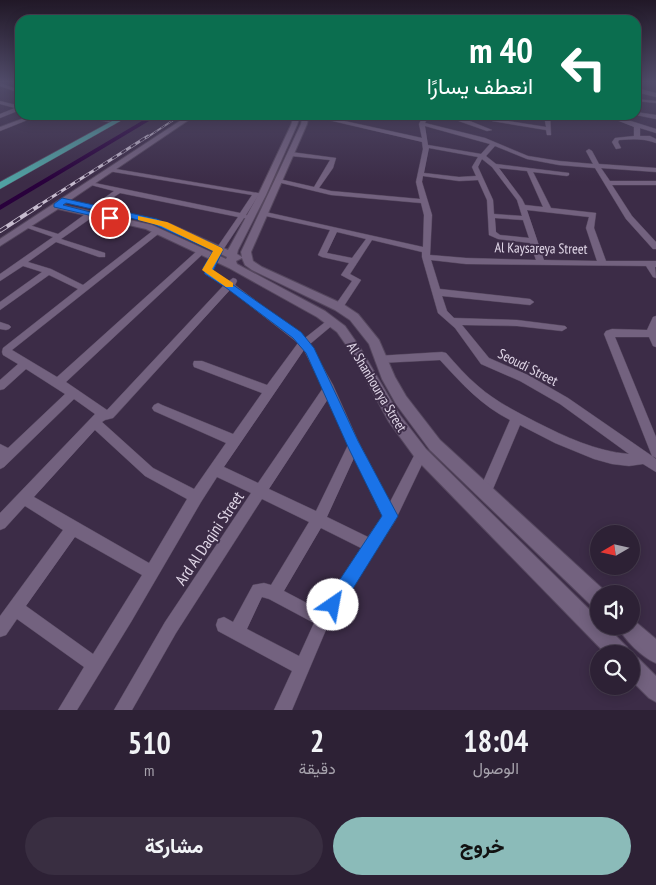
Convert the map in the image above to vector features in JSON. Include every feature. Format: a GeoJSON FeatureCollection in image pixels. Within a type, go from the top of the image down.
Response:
{"type":"FeatureCollection","features":[{"type":"Feature","properties":{"kind":"highway"},"geometry":{"type":"LineString","coordinates":[[0,179],[109,120]]}},
{"type":"Feature","properties":{"kind":"highway"},"geometry":{"type":"LineString","coordinates":[[0,186],[119,120]]}},
{"type":"Feature","properties":{"kind":"street"},"geometry":{"type":"LineString","coordinates":[[644,115],[656,117]]}},
{"type":"Feature","properties":{"kind":"street"},"geometry":{"type":"LineString","coordinates":[[0,129],[24,120]]}},
{"type":"Feature","properties":{"kind":"street"},"geometry":{"type":"LineString","coordinates":[[0,243],[185,120]]}},
{"type":"Feature","properties":{"kind":"street"},"geometry":{"type":"LineString","coordinates":[[298,120],[259,195],[246,216],[207,268],[208,272],[231,283],[304,342],[329,388],[354,445],[390,516]]}},
{"type":"Feature","properties":{"kind":"street"},"geometry":{"type":"LineString","coordinates":[[250,265],[246,259],[246,252],[304,120]]}},
{"type":"Feature","properties":{"kind":"street"},"geometry":{"type":"LineString","coordinates":[[325,120],[482,156],[494,166],[517,195],[540,261]]}},
{"type":"Feature","properties":{"kind":"street","name":"Seoudi Street"},"geometry":{"type":"LineString","coordinates":[[424,120],[426,143],[420,174],[420,187],[425,201],[429,225],[426,253],[443,314],[458,326],[485,361],[541,388],[588,417],[656,466]]}},
{"type":"Feature","properties":{"kind":"street"},"geometry":{"type":"LineString","coordinates":[[427,120],[536,159],[559,163],[656,170]]}},
{"type":"Feature","properties":{"kind":"street"},"geometry":{"type":"LineString","coordinates":[[461,120],[489,130]]}},
{"type":"Feature","properties":{"kind":"street"},"geometry":{"type":"LineString","coordinates":[[483,139],[495,121],[549,132],[548,120]]}},
{"type":"Feature","properties":{"kind":"street"},"geometry":{"type":"LineString","coordinates":[[620,120],[656,131]]}},
{"type":"Feature","properties":{"kind":"street"},"geometry":{"type":"LineString","coordinates":[[637,126],[637,137]]}},
{"type":"Feature","properties":{"kind":"street"},"geometry":{"type":"LineString","coordinates":[[618,148],[615,142],[617,139],[637,137],[650,138],[656,141]]}},
{"type":"Feature","properties":{"kind":"street"},"geometry":{"type":"LineString","coordinates":[[494,143],[476,162],[475,167],[490,200],[492,232],[496,236],[534,241]]}},
{"type":"Feature","properties":{"kind":"street"},"geometry":{"type":"LineString","coordinates":[[589,151],[629,217],[656,247]]}},
{"type":"Feature","properties":{"kind":"street"},"geometry":{"type":"LineString","coordinates":[[291,154],[334,159],[315,190]]}},
{"type":"Feature","properties":{"kind":"street"},"geometry":{"type":"LineString","coordinates":[[494,166],[567,174]]}},
{"type":"Feature","properties":{"kind":"street"},"geometry":{"type":"LineString","coordinates":[[110,170],[259,195]]}},
{"type":"Feature","properties":{"kind":"street"},"geometry":{"type":"LineString","coordinates":[[529,170],[548,210]]}},
{"type":"Feature","properties":{"kind":"street"},"geometry":{"type":"LineString","coordinates":[[420,174],[459,179],[479,178]]}},
{"type":"Feature","properties":{"kind":"street"},"geometry":{"type":"LineString","coordinates":[[279,181],[315,190],[347,195],[425,201]]}},
{"type":"Feature","properties":{"kind":"street"},"geometry":{"type":"LineString","coordinates":[[608,183],[656,183]]}},
{"type":"Feature","properties":{"kind":"street"},"geometry":{"type":"LineString","coordinates":[[90,184],[246,216]]}},
{"type":"Feature","properties":{"kind":"street"},"geometry":{"type":"LineString","coordinates":[[0,278],[57,239],[120,190]]}},
{"type":"Feature","properties":{"kind":"street"},"geometry":{"type":"LineString","coordinates":[[61,203],[139,224],[201,252],[216,254]]}},
{"type":"Feature","properties":{"kind":"street"},"geometry":{"type":"LineString","coordinates":[[522,207],[593,215],[590,228],[602,262]]}},
{"type":"Feature","properties":{"kind":"street"},"geometry":{"type":"LineString","coordinates":[[92,211],[159,223],[216,254]]}},
{"type":"Feature","properties":{"kind":"street","name":"Al Kaysareya Street"},"geometry":{"type":"LineString","coordinates":[[264,213],[466,261],[652,264]]}},
{"type":"Feature","properties":{"kind":"street"},"geometry":{"type":"LineString","coordinates":[[246,216],[232,261],[250,265]]}},
{"type":"Feature","properties":{"kind":"street"},"geometry":{"type":"LineString","coordinates":[[491,216],[526,218]]}},
{"type":"Feature","properties":{"kind":"street"},"geometry":{"type":"LineString","coordinates":[[26,226],[102,255]]}},
{"type":"Feature","properties":{"kind":"street"},"geometry":{"type":"LineString","coordinates":[[334,230],[322,255],[354,261]]}},
{"type":"Feature","properties":{"kind":"street"},"geometry":{"type":"LineString","coordinates":[[158,231],[8,348],[7,352],[58,383],[72,394],[99,418],[149,472],[196,497]]}},
{"type":"Feature","properties":{"kind":"street"},"geometry":{"type":"LineString","coordinates":[[339,307],[357,282],[356,279],[345,275],[370,238]]}},
{"type":"Feature","properties":{"kind":"street"},"geometry":{"type":"LineString","coordinates":[[58,383],[201,252]]}},
{"type":"Feature","properties":{"kind":"street","name":"Al Shanhourya Street"},"geometry":{"type":"LineString","coordinates":[[216,254],[232,261],[332,321],[349,339],[394,418],[421,454],[611,645]]}},
{"type":"Feature","properties":{"kind":"street"},"geometry":{"type":"LineString","coordinates":[[23,263],[48,271],[86,289]]}},
{"type":"Feature","properties":{"kind":"street"},"geometry":{"type":"LineString","coordinates":[[652,264],[656,275]]}},
{"type":"Feature","properties":{"kind":"street","name":"Al Shanhourya Street"},"geometry":{"type":"LineString","coordinates":[[250,265],[339,307],[354,318],[366,330],[375,344],[380,359],[397,393],[416,422],[458,468],[485,491],[590,590]]}},
{"type":"Feature","properties":{"kind":"street"},"geometry":{"type":"LineString","coordinates":[[0,307],[48,271]]}},
{"type":"Feature","properties":{"kind":"street"},"geometry":{"type":"LineString","coordinates":[[0,523],[99,418],[111,414],[231,283]]}},
{"type":"Feature","properties":{"kind":"street"},"geometry":{"type":"LineString","coordinates":[[436,292],[530,302]]}},
{"type":"Feature","properties":{"kind":"street"},"geometry":{"type":"LineString","coordinates":[[655,337],[651,330],[656,319]]}},
{"type":"Feature","properties":{"kind":"street"},"geometry":{"type":"LineString","coordinates":[[66,710],[215,469],[304,342],[332,321]]}},
{"type":"Feature","properties":{"kind":"street"},"geometry":{"type":"LineString","coordinates":[[450,321],[562,328]]}},
{"type":"Feature","properties":{"kind":"street"},"geometry":{"type":"LineString","coordinates":[[655,337],[612,332],[608,334],[656,452]]}},
{"type":"Feature","properties":{"kind":"street"},"geometry":{"type":"LineString","coordinates":[[380,359],[442,356],[485,399],[517,418],[605,457],[626,460],[645,458]]}},
{"type":"Feature","properties":{"kind":"street"},"geometry":{"type":"LineString","coordinates":[[0,386],[25,364]]}},
{"type":"Feature","properties":{"kind":"street"},"geometry":{"type":"LineString","coordinates":[[198,364],[270,391]]}},
{"type":"Feature","properties":{"kind":"street","name":"Ard Al Daqini Street"},"geometry":{"type":"LineString","coordinates":[[123,710],[148,664],[204,575],[329,388]]}},
{"type":"Feature","properties":{"kind":"street"},"geometry":{"type":"LineString","coordinates":[[0,464],[4,452],[72,394]]}},
{"type":"Feature","properties":{"kind":"street"},"geometry":{"type":"LineString","coordinates":[[158,408],[235,441]]}},
{"type":"Feature","properties":{"kind":"street"},"geometry":{"type":"LineString","coordinates":[[485,491],[517,418]]}},
{"type":"Feature","properties":{"kind":"street"},"geometry":{"type":"LineString","coordinates":[[274,594],[318,519],[354,445]]}},
{"type":"Feature","properties":{"kind":"street"},"geometry":{"type":"LineString","coordinates":[[283,710],[323,620],[390,516],[421,454]]}},
{"type":"Feature","properties":{"kind":"street"},"geometry":{"type":"LineString","coordinates":[[215,469],[262,490],[372,546]]}},
{"type":"Feature","properties":{"kind":"street"},"geometry":{"type":"LineString","coordinates":[[24,498],[152,573]]}},
{"type":"Feature","properties":{"kind":"street"},"geometry":{"type":"LineString","coordinates":[[0,629],[73,528]]}},
{"type":"Feature","properties":{"kind":"street"},"geometry":{"type":"LineString","coordinates":[[302,666],[231,628],[258,590],[274,594],[323,620]]}},
{"type":"Feature","properties":{"kind":"street"},"geometry":{"type":"LineString","coordinates":[[15,608],[95,665]]}},
{"type":"Feature","properties":{"kind":"street"},"geometry":{"type":"LineString","coordinates":[[637,635],[656,653]]}},
{"type":"Feature","properties":{"kind":"street"},"geometry":{"type":"LineString","coordinates":[[640,674],[656,690]]}},
{"type":"Feature","properties":{"kind":"waterway"},"geometry":{"type":"LineString","coordinates":[[0,208],[148,120]]}},
{"type":"Feature","properties":{"kind":"railway"},"geometry":{"type":"LineString","coordinates":[[146,138],[173,120]]}},
{"type":"Feature","properties":{"kind":"railway"},"geometry":{"type":"LineString","coordinates":[[38,206],[148,136]]}},
{"type":"Feature","properties":{"kind":"railway"},"geometry":{"type":"LineString","coordinates":[[0,231],[40,205]]}},
{"type":"Feature","properties":{"kind":"slow traffic"},"geometry":{"type":"LineString","coordinates":[[141,218],[164,224],[218,250],[207,270],[229,285]]}},
{"type":"Feature","properties":{"kind":"route"},"geometry":{"type":"LineString","coordinates":[[110,218],[57,206],[65,200],[154,221],[218,250],[207,268],[208,272],[228,284],[297,335],[310,351],[390,516],[333,605]]}}]}
